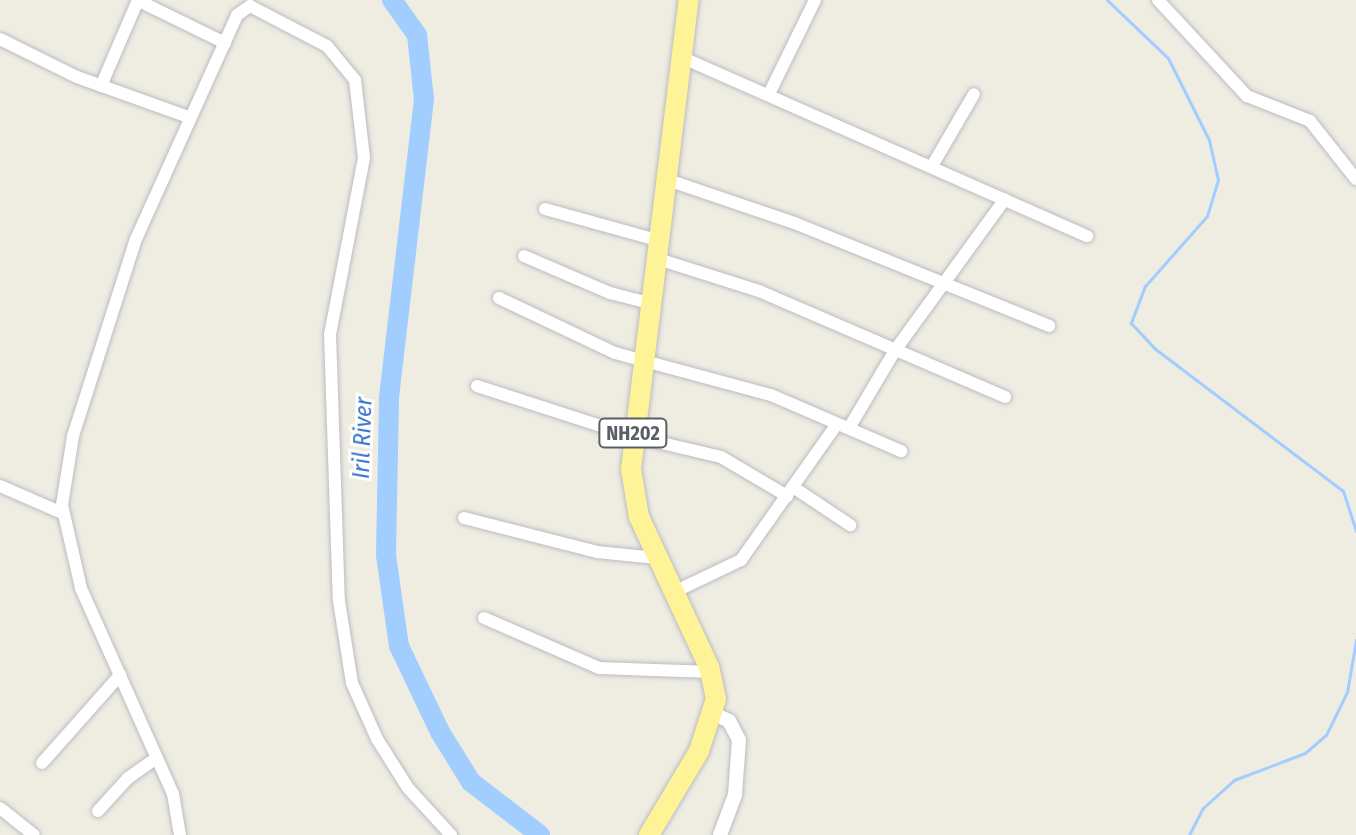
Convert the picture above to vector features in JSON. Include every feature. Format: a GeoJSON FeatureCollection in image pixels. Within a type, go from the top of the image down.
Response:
{"type":"FeatureCollection","features":[{"type":"Feature","properties":{"kind":"highway","name":"NH202"},"geometry":{"type":"LineString","coordinates":[[649,835],[691,768],[714,714],[711,672],[657,558],[636,502],[632,436],[689,0]]}},
{"type":"Feature","properties":{"kind":"street"},"geometry":{"type":"LineString","coordinates":[[101,86],[137,0],[225,43]]}},
{"type":"Feature","properties":{"kind":"street"},"geometry":{"type":"LineString","coordinates":[[769,94],[815,0]]}},
{"type":"Feature","properties":{"kind":"street"},"geometry":{"type":"LineString","coordinates":[[1158,0],[1247,96],[1310,121],[1356,179]]}},
{"type":"Feature","properties":{"kind":"street"},"geometry":{"type":"LineString","coordinates":[[180,835],[173,794],[81,588],[62,513],[73,436],[114,300],[188,117],[237,15],[257,8],[327,46],[355,80],[364,158],[330,334],[339,601],[352,683],[377,739],[408,788],[451,835]]}},
{"type":"Feature","properties":{"kind":"street"},"geometry":{"type":"LineString","coordinates":[[0,39],[101,86],[188,117]]}},
{"type":"Feature","properties":{"kind":"street"},"geometry":{"type":"LineString","coordinates":[[681,57],[1087,236]]}},
{"type":"Feature","properties":{"kind":"street"},"geometry":{"type":"LineString","coordinates":[[932,166],[974,94]]}},
{"type":"Feature","properties":{"kind":"street"},"geometry":{"type":"LineString","coordinates":[[665,179],[944,283],[1049,326]]}},
{"type":"Feature","properties":{"kind":"street"},"geometry":{"type":"LineString","coordinates":[[674,592],[741,560],[843,426],[1005,199]]}},
{"type":"Feature","properties":{"kind":"street"},"geometry":{"type":"LineString","coordinates":[[545,209],[759,291],[1005,397]]}},
{"type":"Feature","properties":{"kind":"street"},"geometry":{"type":"LineString","coordinates":[[524,256],[610,293],[649,303]]}},
{"type":"Feature","properties":{"kind":"street"},"geometry":{"type":"LineString","coordinates":[[499,298],[642,361],[718,378],[901,451]]}},
{"type":"Feature","properties":{"kind":"street"},"geometry":{"type":"LineString","coordinates":[[477,386],[632,436],[721,457],[850,525]]}},
{"type":"Feature","properties":{"kind":"street"},"geometry":{"type":"LineString","coordinates":[[0,486],[62,513]]}},
{"type":"Feature","properties":{"kind":"street"},"geometry":{"type":"LineString","coordinates":[[464,518],[597,552],[657,558]]}},
{"type":"Feature","properties":{"kind":"street"},"geometry":{"type":"LineString","coordinates":[[484,618],[608,671],[711,672]]}},
{"type":"Feature","properties":{"kind":"street"},"geometry":{"type":"LineString","coordinates":[[42,763],[120,675]]}},
{"type":"Feature","properties":{"kind":"street"},"geometry":{"type":"LineString","coordinates":[[714,714],[729,721],[739,740],[735,795],[720,835]]}},
{"type":"Feature","properties":{"kind":"street"},"geometry":{"type":"LineString","coordinates":[[98,811],[128,778],[157,758]]}},
{"type":"Feature","properties":{"kind":"street"},"geometry":{"type":"LineString","coordinates":[[0,808],[34,835]]}},
{"type":"Feature","properties":{"kind":"waterway","name":"Iril River"},"geometry":{"type":"LineString","coordinates":[[392,0],[417,35],[424,99],[389,399],[386,555],[399,646],[440,732],[471,782],[540,835]]}},
{"type":"Feature","properties":{"kind":"waterway"},"geometry":{"type":"LineString","coordinates":[[1107,0],[1168,58],[1209,140],[1218,180],[1207,216],[1145,286],[1131,323],[1154,348],[1343,491],[1356,531]]}},
{"type":"Feature","properties":{"kind":"waterway"},"geometry":{"type":"LineString","coordinates":[[1189,835],[1203,808],[1234,780],[1305,753],[1326,735],[1347,692],[1356,640]]}}]}
